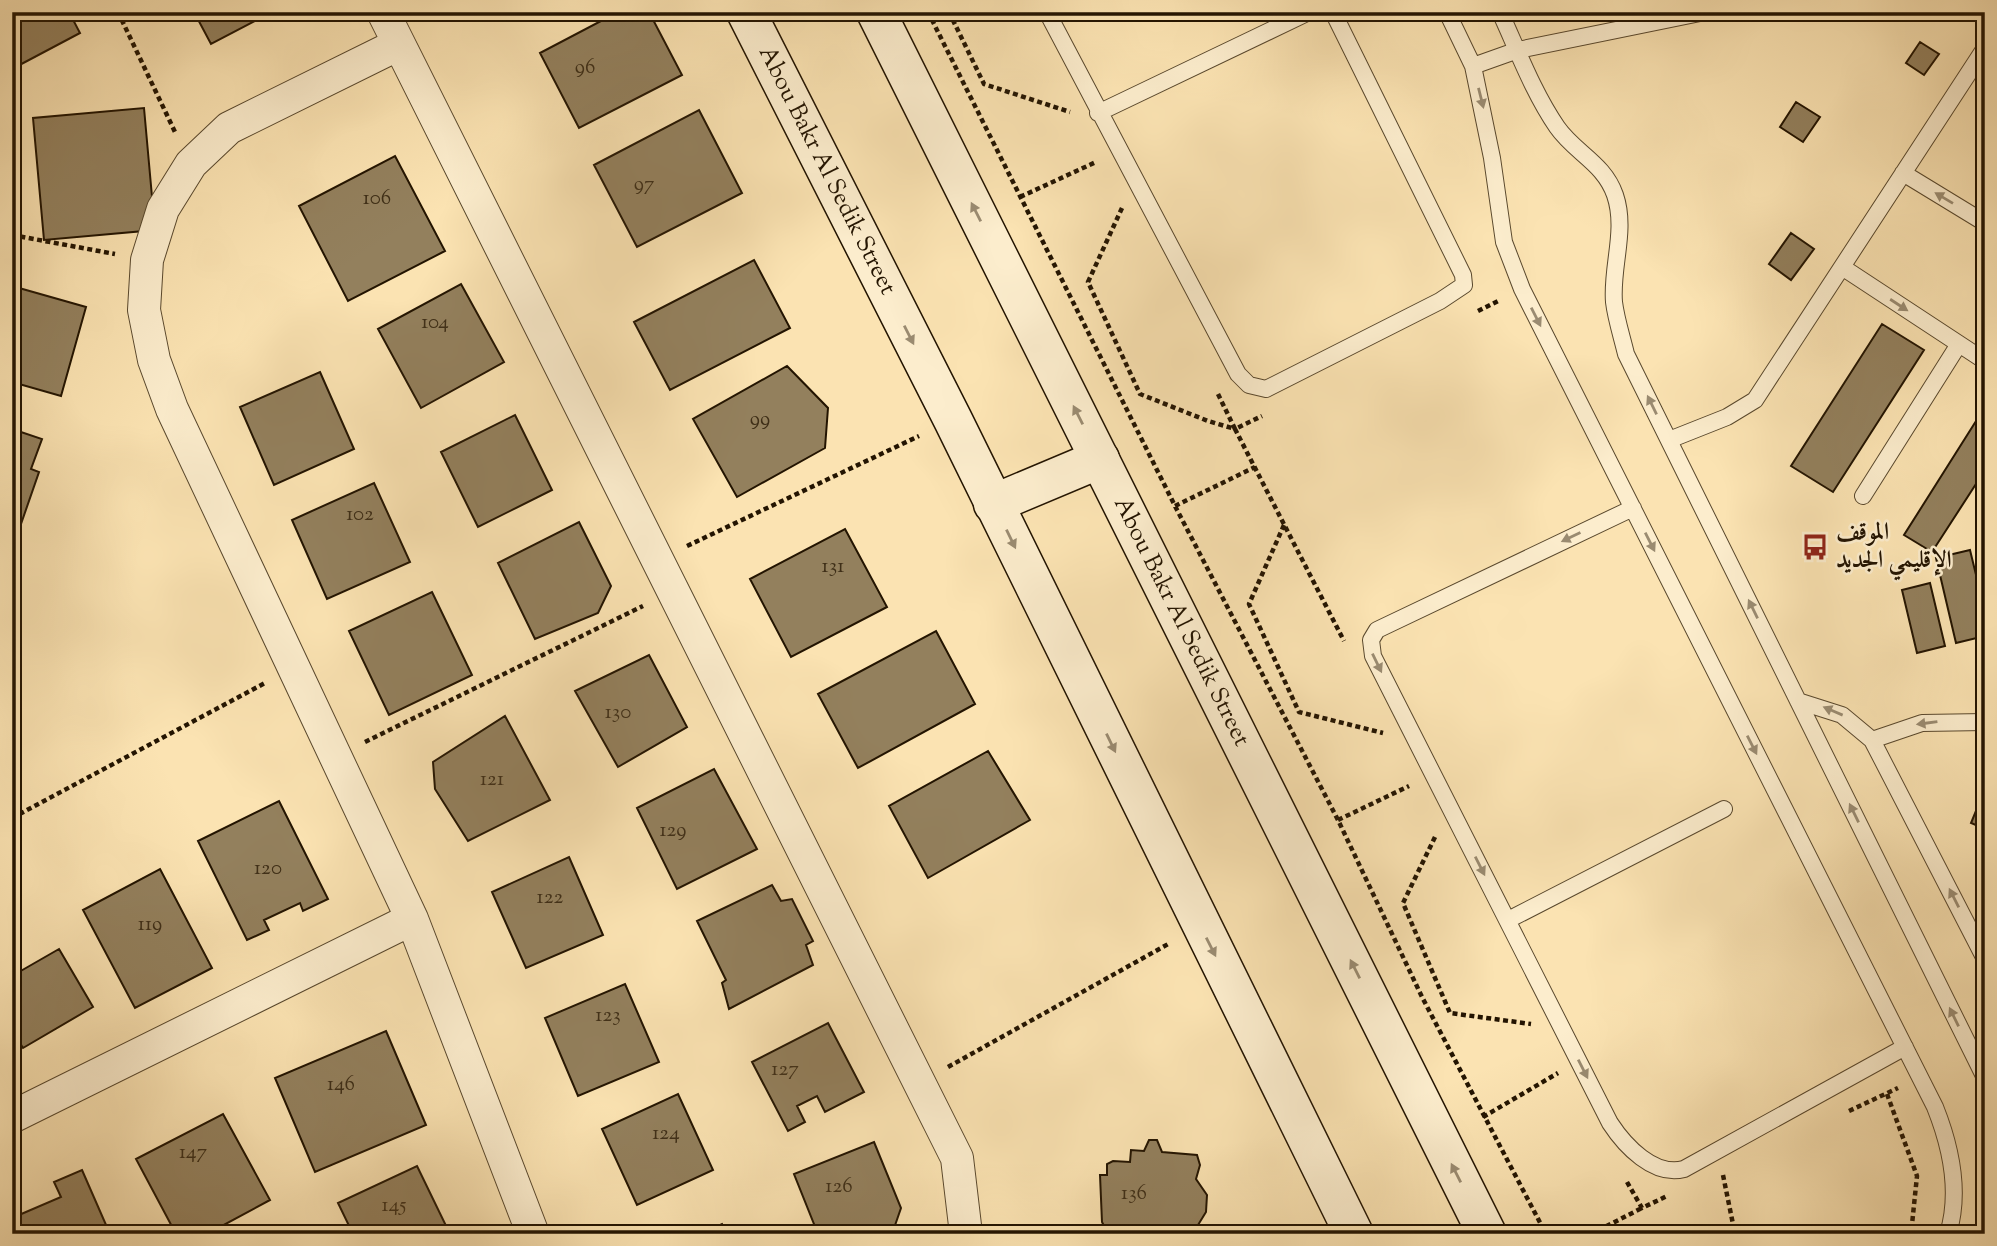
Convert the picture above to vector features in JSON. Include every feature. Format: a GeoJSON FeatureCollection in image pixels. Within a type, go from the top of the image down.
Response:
{"type":"FeatureCollection","features":[{"type":"Feature","properties":{"kind":"main road","name":"Abou Bakr Al Sedik Street"},"geometry":{"type":"LineString","coordinates":[[746,12],[953,420],[1354,1234]]}},
{"type":"Feature","properties":{"kind":"main road","name":"Abou Bakr Al Sedik Street"},"geometry":{"type":"LineString","coordinates":[[876,12],[1487,1234]]}},
{"type":"Feature","properties":{"kind":"main road"},"geometry":{"type":"LineString","coordinates":[[993,503],[1100,459]]}},
{"type":"Feature","properties":{"kind":"street"},"geometry":{"type":"LineString","coordinates":[[383,12],[957,1158],[966,1234]]}},
{"type":"Feature","properties":{"kind":"street"},"geometry":{"type":"LineString","coordinates":[[399,44],[229,128],[191,164],[163,209],[146,260],[144,310],[153,360],[172,409],[412,919],[533,1234]]}},
{"type":"Feature","properties":{"kind":"street"},"geometry":{"type":"LineString","coordinates":[[12,1117],[412,919]]}},
{"type":"Feature","properties":{"kind":"lane"},"geometry":{"type":"LineString","coordinates":[[1047,12],[1238,374],[1257,388],[1276,387],[1458,291],[1464,285],[1463,275],[1334,12]]}},
{"type":"Feature","properties":{"kind":"lane"},"geometry":{"type":"LineString","coordinates":[[1098,113],[1308,12]]}},
{"type":"Feature","properties":{"kind":"lane"},"geometry":{"type":"LineString","coordinates":[[1447,12],[1473,66],[1486,123],[1504,242],[1522,289],[1905,1047],[1947,1136],[1953,1166],[1954,1197],[1948,1234]]}},
{"type":"Feature","properties":{"kind":"lane"},"geometry":{"type":"LineString","coordinates":[[1500,12],[1550,117],[1564,136],[1596,162],[1615,197],[1619,217],[1614,300],[1626,354],[1985,1078]]}},
{"type":"Feature","properties":{"kind":"lane"},"geometry":{"type":"LineString","coordinates":[[1473,66],[1518,50],[1705,12]]}},
{"type":"Feature","properties":{"kind":"lane"},"geometry":{"type":"LineString","coordinates":[[1669,440],[1727,416],[1755,400],[1985,48]]}},
{"type":"Feature","properties":{"kind":"lane"},"geometry":{"type":"LineString","coordinates":[[1903,173],[1985,223]]}},
{"type":"Feature","properties":{"kind":"lane"},"geometry":{"type":"LineString","coordinates":[[1842,267],[1985,361]]}},
{"type":"Feature","properties":{"kind":"lane"},"geometry":{"type":"LineString","coordinates":[[1863,496],[1959,344]]}},
{"type":"Feature","properties":{"kind":"lane"},"geometry":{"type":"LineString","coordinates":[[1633,508],[1377,629],[1371,640],[1373,656],[1610,1122],[1627,1146],[1644,1159],[1665,1170],[1685,1169],[1905,1047]]}},
{"type":"Feature","properties":{"kind":"lane"},"geometry":{"type":"LineString","coordinates":[[1798,701],[1842,715],[1872,740],[1985,959]]}},
{"type":"Feature","properties":{"kind":"lane"},"geometry":{"type":"LineString","coordinates":[[1872,740],[1922,723],[1985,722]]}},
{"type":"Feature","properties":{"kind":"lane"},"geometry":{"type":"LineString","coordinates":[[1508,920],[1724,809]]}},
{"type":"Feature","properties":{"kind":"path"},"geometry":{"type":"LineString","coordinates":[[118,12],[191,164]]}},
{"type":"Feature","properties":{"kind":"path"},"geometry":{"type":"LineString","coordinates":[[928,12],[1175,506],[1338,820],[1483,1117],[1546,1234]]}},
{"type":"Feature","properties":{"kind":"path"},"geometry":{"type":"LineString","coordinates":[[949,12],[984,84],[1073,113],[1067,100]]}},
{"type":"Feature","properties":{"kind":"path"},"geometry":{"type":"LineString","coordinates":[[1092,148],[1104,172]]}},
{"type":"Feature","properties":{"kind":"path"},"geometry":{"type":"LineString","coordinates":[[1020,197],[1098,160]]}},
{"type":"Feature","properties":{"kind":"path"},"geometry":{"type":"LineString","coordinates":[[1116,195],[1128,219]]}},
{"type":"Feature","properties":{"kind":"path"},"geometry":{"type":"LineString","coordinates":[[1122,207],[1088,282],[1140,394],[1236,429],[1273,410]]}},
{"type":"Feature","properties":{"kind":"path"},"geometry":{"type":"LineString","coordinates":[[12,235],[146,260]]}},
{"type":"Feature","properties":{"kind":"path"},"geometry":{"type":"LineString","coordinates":[[1472,314],[1522,289]]}},
{"type":"Feature","properties":{"kind":"path"},"geometry":{"type":"LineString","coordinates":[[1217,392],[1236,429]]}},
{"type":"Feature","properties":{"kind":"path"},"geometry":{"type":"LineString","coordinates":[[657,559],[953,420]]}},
{"type":"Feature","properties":{"kind":"path"},"geometry":{"type":"LineString","coordinates":[[1175,506],[1255,467]]}},
{"type":"Feature","properties":{"kind":"path"},"geometry":{"type":"LineString","coordinates":[[1284,524],[1249,604],[1299,712],[1391,735]]}},
{"type":"Feature","properties":{"kind":"path"},"geometry":{"type":"LineString","coordinates":[[335,756],[673,592]]}},
{"type":"Feature","properties":{"kind":"path"},"geometry":{"type":"LineString","coordinates":[[12,818],[294,668]]}},
{"type":"Feature","properties":{"kind":"path"},"geometry":{"type":"LineString","coordinates":[[1338,820],[1415,783]]}},
{"type":"Feature","properties":{"kind":"path"},"geometry":{"type":"LineString","coordinates":[[1439,830],[1403,902],[1450,1013],[1541,1025]]}},
{"type":"Feature","properties":{"kind":"path"},"geometry":{"type":"LineString","coordinates":[[920,1083],[1200,926]]}},
{"type":"Feature","properties":{"kind":"path"},"geometry":{"type":"LineString","coordinates":[[1483,1117],[1565,1068]]}},
{"type":"Feature","properties":{"kind":"path"},"geometry":{"type":"LineString","coordinates":[[1887,1094],[1917,1176],[1911,1234]]}},
{"type":"Feature","properties":{"kind":"path"},"geometry":{"type":"LineString","coordinates":[[1723,1170],[1735,1234]]}},
{"type":"Feature","properties":{"kind":"path"},"geometry":{"type":"LineString","coordinates":[[1591,1234],[1642,1208]]}},
{"type":"Feature","properties":{"kind":"building"},"geometry":{"type":"Polygon","coordinates":[[[12,12],[69,12],[80,33],[12,69],[12,12]]]}},
{"type":"Feature","properties":{"kind":"building"},"geometry":{"type":"Polygon","coordinates":[[[194,12],[272,12],[211,44],[194,12]]]}},
{"type":"Feature","properties":{"kind":"building"},"geometry":{"type":"Polygon","coordinates":[[[618,12],[649,12],[682,75],[579,128],[540,53],[618,12]]]}},
{"type":"Feature","properties":{"kind":"building"},"geometry":{"type":"Polygon","coordinates":[[[1920,42],[1939,54],[1924,75],[1906,63],[1920,42]]]}},
{"type":"Feature","properties":{"kind":"building"},"geometry":{"type":"Polygon","coordinates":[[[1796,102],[1820,117],[1803,142],[1780,127],[1796,102]]]}},
{"type":"Feature","properties":{"kind":"building"},"geometry":{"type":"Polygon","coordinates":[[[144,108],[155,230],[44,240],[33,118],[144,108]]]}},
{"type":"Feature","properties":{"kind":"building"},"geometry":{"type":"Polygon","coordinates":[[[699,110],[742,193],[637,247],[594,165],[699,110]]]}},
{"type":"Feature","properties":{"kind":"building"},"geometry":{"type":"Polygon","coordinates":[[[395,156],[445,251],[348,301],[299,206],[395,156]]]}},
{"type":"Feature","properties":{"kind":"building"},"geometry":{"type":"Polygon","coordinates":[[[1791,233],[1814,249],[1791,280],[1769,264],[1791,233]]]}},
{"type":"Feature","properties":{"kind":"building"},"geometry":{"type":"Polygon","coordinates":[[[754,260],[790,328],[670,390],[634,322],[754,260]]]}},
{"type":"Feature","properties":{"kind":"building"},"geometry":{"type":"Polygon","coordinates":[[[461,284],[504,362],[421,408],[378,329],[461,284]]]}},
{"type":"Feature","properties":{"kind":"building"},"geometry":{"type":"Polygon","coordinates":[[[12,286],[86,307],[61,396],[12,382],[12,286]]]}},
{"type":"Feature","properties":{"kind":"building"},"geometry":{"type":"Polygon","coordinates":[[[1882,324],[1924,350],[1833,492],[1791,466],[1882,324]]]}},
{"type":"Feature","properties":{"kind":"building"},"geometry":{"type":"Polygon","coordinates":[[[787,366],[828,408],[825,448],[737,497],[693,419],[787,366]]]}},
{"type":"Feature","properties":{"kind":"building"},"geometry":{"type":"Polygon","coordinates":[[[320,372],[354,449],[274,485],[240,407],[320,372]]]}},
{"type":"Feature","properties":{"kind":"building"},"geometry":{"type":"Polygon","coordinates":[[[1983,410],[1985,470],[1932,552],[1904,535],[1983,410]]]}},
{"type":"Feature","properties":{"kind":"building"},"geometry":{"type":"Polygon","coordinates":[[[515,415],[552,490],[478,527],[441,452],[515,415]]]}},
{"type":"Feature","properties":{"kind":"building"},"geometry":{"type":"Polygon","coordinates":[[[12,429],[42,439],[31,469],[39,472],[21,524],[12,521],[12,429]]]}},
{"type":"Feature","properties":{"kind":"building"},"geometry":{"type":"Polygon","coordinates":[[[374,483],[410,562],[327,599],[292,520],[374,483]]]}},
{"type":"Feature","properties":{"kind":"building"},"geometry":{"type":"Polygon","coordinates":[[[579,522],[611,586],[598,613],[535,639],[498,563],[579,522]]]}},
{"type":"Feature","properties":{"kind":"building"},"geometry":{"type":"Polygon","coordinates":[[[845,529],[887,607],[791,657],[750,579],[845,529]]]}},
{"type":"Feature","properties":{"kind":"building"},"geometry":{"type":"Polygon","coordinates":[[[1970,550],[1985,612],[1985,636],[1956,643],[1936,558],[1970,550]]]}},
{"type":"Feature","properties":{"kind":"building"},"geometry":{"type":"Polygon","coordinates":[[[1930,583],[1945,646],[1917,653],[1902,590],[1930,583]]]}},
{"type":"Feature","properties":{"kind":"building"},"geometry":{"type":"Polygon","coordinates":[[[432,592],[472,675],[389,715],[349,631],[432,592]]]}},
{"type":"Feature","properties":{"kind":"building"},"geometry":{"type":"Polygon","coordinates":[[[936,631],[975,704],[858,768],[818,694],[936,631]]]}},
{"type":"Feature","properties":{"kind":"building"},"geometry":{"type":"Polygon","coordinates":[[[649,655],[687,727],[618,767],[575,691],[649,655]]]}},
{"type":"Feature","properties":{"kind":"building"},"geometry":{"type":"Polygon","coordinates":[[[505,716],[550,800],[468,841],[435,789],[433,762],[505,716]]]}},
{"type":"Feature","properties":{"kind":"building"},"geometry":{"type":"Polygon","coordinates":[[[988,751],[1030,820],[928,878],[889,806],[988,751]]]}},
{"type":"Feature","properties":{"kind":"building"},"geometry":{"type":"Polygon","coordinates":[[[714,769],[757,849],[677,889],[637,808],[714,769]]]}},
{"type":"Feature","properties":{"kind":"building"},"geometry":{"type":"Polygon","coordinates":[[[279,801],[328,899],[303,911],[300,903],[264,920],[269,930],[247,940],[198,841],[279,801]]]}},
{"type":"Feature","properties":{"kind":"building"},"geometry":{"type":"Polygon","coordinates":[[[1980,801],[1985,803],[1985,829],[1971,823],[1980,801]]]}},
{"type":"Feature","properties":{"kind":"building"},"geometry":{"type":"Polygon","coordinates":[[[569,857],[603,935],[526,968],[492,892],[569,857]]]}},
{"type":"Feature","properties":{"kind":"building"},"geometry":{"type":"Polygon","coordinates":[[[160,869],[212,968],[135,1008],[83,910],[160,869]]]}},
{"type":"Feature","properties":{"kind":"building"},"geometry":{"type":"Polygon","coordinates":[[[772,885],[781,901],[792,899],[813,941],[806,945],[813,965],[729,1009],[722,983],[726,980],[697,921],[772,885]]]}},
{"type":"Feature","properties":{"kind":"building"},"geometry":{"type":"Polygon","coordinates":[[[59,949],[93,1007],[23,1048],[12,1030],[12,976],[59,949]]]}},
{"type":"Feature","properties":{"kind":"building"},"geometry":{"type":"Polygon","coordinates":[[[625,984],[659,1062],[578,1096],[545,1018],[625,984]]]}},
{"type":"Feature","properties":{"kind":"building"},"geometry":{"type":"Polygon","coordinates":[[[828,1023],[864,1092],[825,1112],[817,1096],[797,1106],[805,1122],[788,1131],[752,1062],[828,1023]]]}},
{"type":"Feature","properties":{"kind":"building"},"geometry":{"type":"Polygon","coordinates":[[[386,1031],[426,1125],[315,1172],[275,1078],[386,1031]]]}},
{"type":"Feature","properties":{"kind":"building"},"geometry":{"type":"Polygon","coordinates":[[[678,1094],[713,1170],[637,1205],[602,1129],[678,1094]]]}},
{"type":"Feature","properties":{"kind":"building"},"geometry":{"type":"Polygon","coordinates":[[[223,1114],[270,1200],[207,1234],[176,1234],[136,1159],[223,1114]]]}},
{"type":"Feature","properties":{"kind":"building"},"geometry":{"type":"Polygon","coordinates":[[[1149,1140],[1157,1140],[1162,1152],[1197,1155],[1200,1165],[1196,1179],[1207,1195],[1206,1212],[1198,1225],[1203,1234],[1108,1234],[1102,1222],[1100,1175],[1107,1175],[1107,1164],[1113,1161],[1130,1162],[1131,1150],[1144,1151],[1149,1140]]]}},
{"type":"Feature","properties":{"kind":"building"},"geometry":{"type":"Polygon","coordinates":[[[874,1142],[901,1208],[892,1234],[818,1234],[794,1174],[874,1142]]]}},
{"type":"Feature","properties":{"kind":"building"},"geometry":{"type":"Polygon","coordinates":[[[417,1166],[450,1234],[353,1234],[338,1203],[417,1166]]]}},
{"type":"Feature","properties":{"kind":"building"},"geometry":{"type":"Polygon","coordinates":[[[82,1170],[110,1234],[12,1234],[12,1218],[61,1197],[54,1182],[82,1170]]]}},
{"type":"Feature","properties":{"kind":"building"},"geometry":{"type":"Polygon","coordinates":[[[722,1224],[727,1234],[701,1234],[722,1224]]]}},
{"type":"Feature","properties":{"kind":"place","name":"الموقف الإقليمي الجديد"},"geometry":{"type":"Point","coordinates":[1815,547]}}]}
